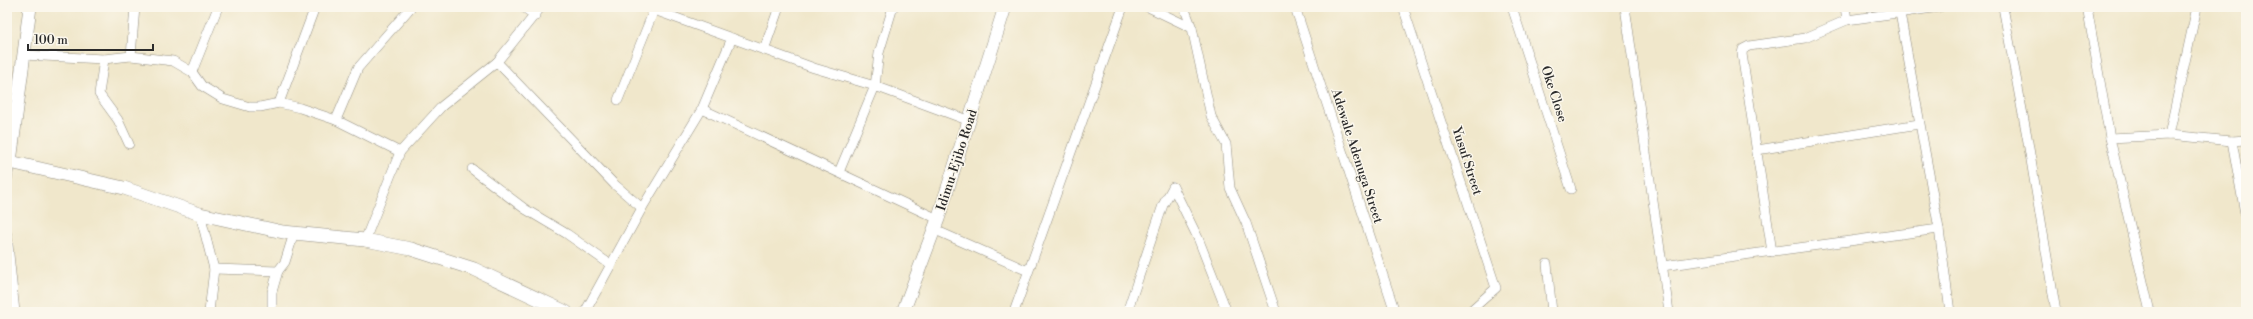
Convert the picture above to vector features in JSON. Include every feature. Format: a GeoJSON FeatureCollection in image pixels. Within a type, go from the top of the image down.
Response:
{"type":"FeatureCollection","features":[{"type":"Feature","properties":{"kind":"street"},"geometry":{"type":"LineString","coordinates":[[7,180],[30,7]]}},
{"type":"Feature","properties":{"kind":"street"},"geometry":{"type":"LineString","coordinates":[[131,56],[135,7]]}},
{"type":"Feature","properties":{"kind":"street"},"geometry":{"type":"LineString","coordinates":[[192,72],[218,7]]}},
{"type":"Feature","properties":{"kind":"street"},"geometry":{"type":"LineString","coordinates":[[279,103],[315,7]]}},
{"type":"Feature","properties":{"kind":"street"},"geometry":{"type":"LineString","coordinates":[[336,120],[358,68],[411,7]]}},
{"type":"Feature","properties":{"kind":"street"},"geometry":{"type":"LineString","coordinates":[[523,7],[536,16]]}},
{"type":"Feature","properties":{"kind":"street"},"geometry":{"type":"LineString","coordinates":[[365,240],[400,152],[442,106],[497,62],[536,16],[541,7]]}},
{"type":"Feature","properties":{"kind":"street"},"geometry":{"type":"LineString","coordinates":[[764,50],[779,7]]}},
{"type":"Feature","properties":{"kind":"street"},"geometry":{"type":"LineString","coordinates":[[839,172],[875,86],[879,53],[893,7]]}},
{"type":"Feature","properties":{"kind":"street","name":"Idimu-Ejibo Road"},"geometry":{"type":"LineString","coordinates":[[903,312],[936,224],[1005,7]]}},
{"type":"Feature","properties":{"kind":"street"},"geometry":{"type":"LineString","coordinates":[[1014,312],[1123,7]]}},
{"type":"Feature","properties":{"kind":"street"},"geometry":{"type":"LineString","coordinates":[[1148,7],[1192,28]]}},
{"type":"Feature","properties":{"kind":"street"},"geometry":{"type":"LineString","coordinates":[[1184,7],[1192,28],[1211,116],[1226,144],[1230,188],[1246,223],[1276,312]]}},
{"type":"Feature","properties":{"kind":"street","name":"Adewale Adenuga Street"},"geometry":{"type":"LineString","coordinates":[[1295,7],[1395,312]]}},
{"type":"Feature","properties":{"kind":"street","name":"Yusuf Street"},"geometry":{"type":"LineString","coordinates":[[1403,7],[1496,288],[1469,312]]}},
{"type":"Feature","properties":{"kind":"street","name":"Oke Close"},"geometry":{"type":"LineString","coordinates":[[1512,7],[1571,189]]}},
{"type":"Feature","properties":{"kind":"street"},"geometry":{"type":"LineString","coordinates":[[1625,7],[1669,312]]}},
{"type":"Feature","properties":{"kind":"street"},"geometry":{"type":"LineString","coordinates":[[1845,7],[1847,20]]}},
{"type":"Feature","properties":{"kind":"street"},"geometry":{"type":"LineString","coordinates":[[1772,252],[1742,54],[1744,49],[1749,46],[1805,38],[1847,20],[1940,7]]}},
{"type":"Feature","properties":{"kind":"street"},"geometry":{"type":"LineString","coordinates":[[2003,7],[2028,142],[2056,312]]}},
{"type":"Feature","properties":{"kind":"street"},"geometry":{"type":"LineString","coordinates":[[2087,7],[2110,138],[2150,312]]}},
{"type":"Feature","properties":{"kind":"street"},"geometry":{"type":"LineString","coordinates":[[2170,135],[2197,7]]}},
{"type":"Feature","properties":{"kind":"street"},"geometry":{"type":"LineString","coordinates":[[618,100],[657,9],[814,68],[875,86],[970,121]]}},
{"type":"Feature","properties":{"kind":"street"},"geometry":{"type":"LineString","coordinates":[[1900,13],[1939,229],[1950,312]]}},
{"type":"Feature","properties":{"kind":"street"},"geometry":{"type":"LineString","coordinates":[[585,312],[642,208],[702,109],[732,38]]}},
{"type":"Feature","properties":{"kind":"street"},"geometry":{"type":"LineString","coordinates":[[23,55],[104,59],[131,56],[173,61],[192,72],[202,86],[223,99],[250,107],[260,107],[279,103],[300,108],[336,120],[400,152]]}},
{"type":"Feature","properties":{"kind":"street"},"geometry":{"type":"LineString","coordinates":[[104,59],[99,94],[118,120],[129,144]]}},
{"type":"Feature","properties":{"kind":"street"},"geometry":{"type":"LineString","coordinates":[[497,62],[614,184],[642,208]]}},
{"type":"Feature","properties":{"kind":"street"},"geometry":{"type":"LineString","coordinates":[[702,109],[839,172],[1028,271]]}},
{"type":"Feature","properties":{"kind":"street"},"geometry":{"type":"LineString","coordinates":[[1757,150],[1919,124]]}},
{"type":"Feature","properties":{"kind":"street"},"geometry":{"type":"LineString","coordinates":[[2110,138],[2170,135],[2232,141],[2246,140]]}},
{"type":"Feature","properties":{"kind":"street"},"geometry":{"type":"LineString","coordinates":[[2232,141],[2246,219]]}},
{"type":"Feature","properties":{"kind":"street"},"geometry":{"type":"LineString","coordinates":[[9,161],[124,188],[200,214],[294,233],[365,240],[411,249],[474,268],[561,311]]}},
{"type":"Feature","properties":{"kind":"street"},"geometry":{"type":"LineString","coordinates":[[472,169],[525,209],[567,234],[611,265]]}},
{"type":"Feature","properties":{"kind":"street"},"geometry":{"type":"LineString","coordinates":[[1127,312],[1162,205],[1173,186],[1198,238],[1227,312]]}},
{"type":"Feature","properties":{"kind":"street"},"geometry":{"type":"LineString","coordinates":[[200,214],[214,269],[209,312]]}},
{"type":"Feature","properties":{"kind":"street"},"geometry":{"type":"LineString","coordinates":[[1662,266],[1939,229]]}},
{"type":"Feature","properties":{"kind":"street"},"geometry":{"type":"LineString","coordinates":[[272,312],[272,292],[278,271],[285,262],[294,233]]}},
{"type":"Feature","properties":{"kind":"street"},"geometry":{"type":"LineString","coordinates":[[7,235],[15,312]]}},
{"type":"Feature","properties":{"kind":"street"},"geometry":{"type":"LineString","coordinates":[[1547,264],[1552,312]]}},
{"type":"Feature","properties":{"kind":"street"},"geometry":{"type":"LineString","coordinates":[[214,269],[278,271]]}}]}
